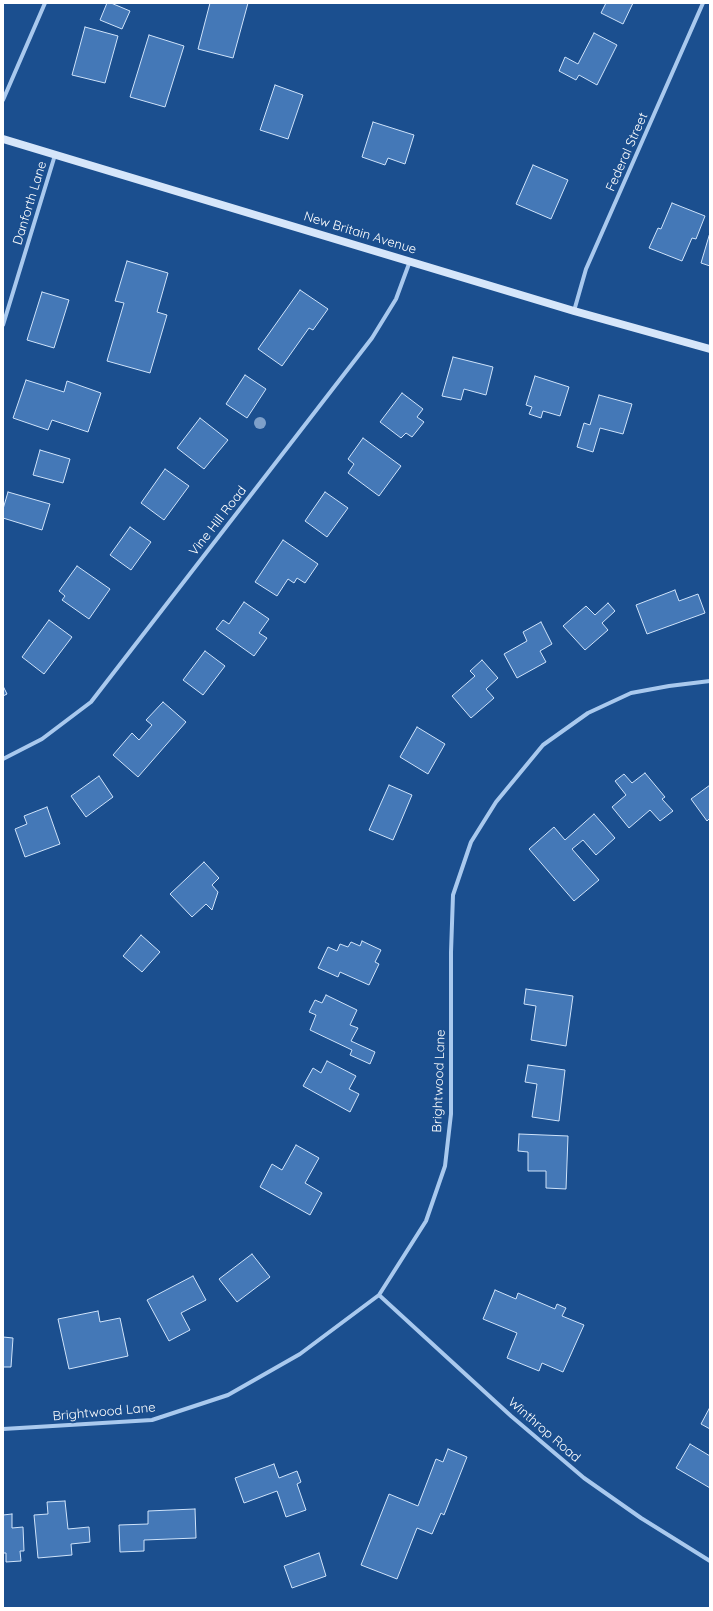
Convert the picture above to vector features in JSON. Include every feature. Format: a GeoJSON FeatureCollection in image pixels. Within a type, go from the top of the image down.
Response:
{"type":"FeatureCollection","features":[{"type":"Feature","properties":{"kind":"main road","name":"New Britain Avenue"},"geometry":{"type":"LineString","coordinates":[[3,139],[574,311],[710,349]]}},
{"type":"Feature","properties":{"kind":"street"},"geometry":{"type":"LineString","coordinates":[[3,100],[45,3]]}},
{"type":"Feature","properties":{"kind":"street","name":"Federal Street"},"geometry":{"type":"LineString","coordinates":[[574,311],[586,269],[703,3]]}},
{"type":"Feature","properties":{"kind":"street","name":"Danforth Lane"},"geometry":{"type":"LineString","coordinates":[[3,325],[56,155]]}},
{"type":"Feature","properties":{"kind":"street","name":"Vine Hill Road"},"geometry":{"type":"LineString","coordinates":[[3,759],[42,739],[91,702],[372,338],[396,299],[410,261]]}},
{"type":"Feature","properties":{"kind":"street","name":"Brightwood Lane"},"geometry":{"type":"LineString","coordinates":[[3,1429],[152,1420],[228,1395],[300,1354],[379,1295],[426,1221],[445,1166],[451,1114],[451,952],[453,894],[471,842],[496,802],[543,744],[588,712],[631,693],[669,686],[710,681]]}},
{"type":"Feature","properties":{"kind":"street","name":"Winthrop Road"},"geometry":{"type":"LineString","coordinates":[[379,1295],[511,1416],[584,1478],[640,1518],[710,1561]]}},
{"type":"Feature","properties":{"kind":"building"},"geometry":{"type":"Polygon","coordinates":[[[107,3],[111,3],[130,11],[122,29],[100,20],[107,3]]]}},
{"type":"Feature","properties":{"kind":"building"},"geometry":{"type":"Polygon","coordinates":[[[210,3],[248,3],[233,58],[198,49],[210,3]]]}},
{"type":"Feature","properties":{"kind":"building"},"geometry":{"type":"Polygon","coordinates":[[[606,3],[633,3],[623,24],[601,13],[606,3]]]}},
{"type":"Feature","properties":{"kind":"building"},"geometry":{"type":"Polygon","coordinates":[[[85,27],[118,36],[105,83],[72,75],[85,27]]]}},
{"type":"Feature","properties":{"kind":"building"},"geometry":{"type":"Polygon","coordinates":[[[594,33],[617,45],[597,85],[579,75],[576,80],[559,71],[565,57],[578,64],[594,33]]]}},
{"type":"Feature","properties":{"kind":"building"},"geometry":{"type":"Polygon","coordinates":[[[149,35],[184,46],[165,107],[130,97],[149,35]]]}},
{"type":"Feature","properties":{"kind":"building"},"geometry":{"type":"Polygon","coordinates":[[[275,85],[303,95],[288,139],[260,130],[275,85]]]}},
{"type":"Feature","properties":{"kind":"building"},"geometry":{"type":"Polygon","coordinates":[[[373,122],[414,135],[405,164],[388,158],[385,165],[362,157],[373,122]]]}},
{"type":"Feature","properties":{"kind":"building"},"geometry":{"type":"Polygon","coordinates":[[[533,165],[568,180],[551,219],[516,204],[533,165]]]}},
{"type":"Feature","properties":{"kind":"building"},"geometry":{"type":"Polygon","coordinates":[[[672,203],[705,216],[696,239],[692,238],[682,261],[649,248],[658,228],[661,229],[672,203]]]}},
{"type":"Feature","properties":{"kind":"building"},"geometry":{"type":"Polygon","coordinates":[[[709,236],[710,237],[710,266],[701,263],[709,236]]]}},
{"type":"Feature","properties":{"kind":"building"},"geometry":{"type":"Polygon","coordinates":[[[127,261],[168,273],[157,312],[167,315],[150,373],[107,361],[124,303],[115,301],[127,261]]]}},
{"type":"Feature","properties":{"kind":"building"},"geometry":{"type":"Polygon","coordinates":[[[300,290],[328,309],[313,330],[309,328],[282,366],[258,349],[300,290]]]}},
{"type":"Feature","properties":{"kind":"building"},"geometry":{"type":"Polygon","coordinates":[[[42,292],[69,300],[54,348],[27,340],[42,292]]]}},
{"type":"Feature","properties":{"kind":"building"},"geometry":{"type":"Polygon","coordinates":[[[453,357],[493,367],[486,395],[464,389],[461,400],[442,396],[453,357]]]}},
{"type":"Feature","properties":{"kind":"building"},"geometry":{"type":"Polygon","coordinates":[[[245,375],[266,389],[247,418],[226,404],[245,375]]]}},
{"type":"Feature","properties":{"kind":"building"},"geometry":{"type":"Polygon","coordinates":[[[535,376],[569,387],[560,416],[543,411],[541,418],[529,414],[532,407],[526,405],[535,376]]]}},
{"type":"Feature","properties":{"kind":"building"},"geometry":{"type":"Polygon","coordinates":[[[26,380],[64,392],[67,381],[101,393],[88,432],[52,420],[48,430],[13,418],[26,380]]]}},
{"type":"Feature","properties":{"kind":"building"},"geometry":{"type":"Polygon","coordinates":[[[402,393],[423,409],[417,417],[424,422],[412,437],[406,433],[401,438],[380,422],[402,393]]]}},
{"type":"Feature","properties":{"kind":"building"},"geometry":{"type":"Polygon","coordinates":[[[599,395],[632,404],[623,434],[600,428],[593,452],[577,447],[584,423],[590,425],[599,395]]]}},
{"type":"Feature","properties":{"kind":"building"},"geometry":{"type":"Polygon","coordinates":[[[200,418],[228,440],[204,469],[177,448],[200,418]]]}},
{"type":"Feature","properties":{"kind":"building"},"geometry":{"type":"Polygon","coordinates":[[[363,438],[401,466],[379,496],[348,473],[354,464],[348,459],[363,438]]]}},
{"type":"Feature","properties":{"kind":"building"},"geometry":{"type":"Polygon","coordinates":[[[40,450],[70,459],[63,483],[33,475],[40,450]]]}},
{"type":"Feature","properties":{"kind":"building"},"geometry":{"type":"Polygon","coordinates":[[[165,469],[189,486],[164,520],[141,503],[165,469]]]}},
{"type":"Feature","properties":{"kind":"building"},"geometry":{"type":"Polygon","coordinates":[[[8,492],[50,504],[42,530],[3,518],[3,509],[8,492]]]}},
{"type":"Feature","properties":{"kind":"building"},"geometry":{"type":"Polygon","coordinates":[[[325,492],[348,508],[327,537],[305,521],[325,492]]]}},
{"type":"Feature","properties":{"kind":"building"},"geometry":{"type":"Polygon","coordinates":[[[130,527],[151,542],[131,570],[110,555],[130,527]]]}},
{"type":"Feature","properties":{"kind":"building"},"geometry":{"type":"Polygon","coordinates":[[[283,540],[318,564],[305,583],[297,578],[294,583],[288,579],[277,596],[255,582],[283,540]]]}},
{"type":"Feature","properties":{"kind":"building"},"geometry":{"type":"Polygon","coordinates":[[[77,566],[110,589],[89,619],[62,600],[65,596],[59,591],[77,566]]]}},
{"type":"Feature","properties":{"kind":"building"},"geometry":{"type":"Polygon","coordinates":[[[675,590],[679,601],[698,594],[705,613],[647,634],[636,605],[675,590]]]}},
{"type":"Feature","properties":{"kind":"building"},"geometry":{"type":"Polygon","coordinates":[[[244,602],[269,619],[259,633],[267,638],[254,656],[216,629],[223,620],[229,624],[244,602]]]}},
{"type":"Feature","properties":{"kind":"building"},"geometry":{"type":"Polygon","coordinates":[[[608,603],[615,611],[602,623],[608,630],[585,650],[563,626],[586,606],[595,615],[608,603]]]}},
{"type":"Feature","properties":{"kind":"building"},"geometry":{"type":"Polygon","coordinates":[[[49,620],[72,637],[44,674],[22,657],[49,620]]]}},
{"type":"Feature","properties":{"kind":"building"},"geometry":{"type":"Polygon","coordinates":[[[541,622],[552,644],[540,651],[546,662],[517,678],[504,654],[527,641],[523,632],[541,622]]]}},
{"type":"Feature","properties":{"kind":"building"},"geometry":{"type":"Polygon","coordinates":[[[205,651],[225,666],[203,695],[183,680],[205,651]]]}},
{"type":"Feature","properties":{"kind":"building"},"geometry":{"type":"Polygon","coordinates":[[[482,660],[498,678],[486,689],[494,698],[471,718],[452,696],[475,676],[470,671],[482,660]]]}},
{"type":"Feature","properties":{"kind":"building"},"geometry":{"type":"Polygon","coordinates":[[[3,686],[7,694],[3,696],[3,686]]]}},
{"type":"Feature","properties":{"kind":"building"},"geometry":{"type":"Polygon","coordinates":[[[163,702],[186,722],[138,777],[113,755],[132,733],[139,740],[152,725],[146,720],[163,702]]]}},
{"type":"Feature","properties":{"kind":"building"},"geometry":{"type":"Polygon","coordinates":[[[417,727],[445,744],[428,774],[400,757],[417,727]]]}},
{"type":"Feature","properties":{"kind":"building"},"geometry":{"type":"Polygon","coordinates":[[[645,773],[665,797],[662,799],[673,811],[660,821],[650,810],[629,828],[612,807],[626,795],[615,781],[624,774],[632,783],[645,773]]]}},
{"type":"Feature","properties":{"kind":"building"},"geometry":{"type":"Polygon","coordinates":[[[99,776],[113,797],[86,817],[71,796],[99,776]]]}},
{"type":"Feature","properties":{"kind":"building"},"geometry":{"type":"Polygon","coordinates":[[[389,785],[412,795],[393,840],[369,830],[389,785]]]}},
{"type":"Feature","properties":{"kind":"building"},"geometry":{"type":"Polygon","coordinates":[[[710,785],[710,818],[707,821],[691,799],[710,785]]]}},
{"type":"Feature","properties":{"kind":"building"},"geometry":{"type":"Polygon","coordinates":[[[47,807],[60,844],[25,857],[15,829],[27,824],[24,816],[47,807]]]}},
{"type":"Feature","properties":{"kind":"building"},"geometry":{"type":"Polygon","coordinates":[[[594,814],[615,838],[596,855],[583,840],[572,849],[599,880],[574,901],[529,849],[554,827],[565,840],[594,814]]]}},
{"type":"Feature","properties":{"kind":"building"},"geometry":{"type":"Polygon","coordinates":[[[204,862],[219,878],[212,885],[218,892],[212,910],[206,904],[192,917],[170,894],[204,862]]]}},
{"type":"Feature","properties":{"kind":"building"},"geometry":{"type":"Polygon","coordinates":[[[141,935],[160,952],[142,972],[123,956],[141,935]]]}},
{"type":"Feature","properties":{"kind":"building"},"geometry":{"type":"Polygon","coordinates":[[[362,941],[381,950],[375,962],[379,964],[369,985],[340,972],[338,977],[318,968],[328,947],[337,951],[340,944],[348,947],[351,942],[360,946],[362,941]]]}},
{"type":"Feature","properties":{"kind":"building"},"geometry":{"type":"Polygon","coordinates":[[[526,989],[573,996],[566,1046],[531,1040],[536,1006],[524,1004],[526,989]]]}},
{"type":"Feature","properties":{"kind":"building"},"geometry":{"type":"Polygon","coordinates":[[[326,995],[357,1010],[350,1025],[358,1028],[351,1041],[375,1052],[370,1064],[350,1055],[352,1050],[310,1030],[316,1015],[309,1012],[315,1000],[322,1003],[326,995]]]}},
{"type":"Feature","properties":{"kind":"building"},"geometry":{"type":"Polygon","coordinates":[[[327,1061],[356,1076],[349,1089],[359,1094],[350,1112],[303,1086],[313,1068],[321,1073],[327,1061]]]}},
{"type":"Feature","properties":{"kind":"building"},"geometry":{"type":"Polygon","coordinates":[[[528,1065],[565,1070],[559,1121],[532,1117],[537,1084],[525,1082],[528,1065]]]}},
{"type":"Feature","properties":{"kind":"building"},"geometry":{"type":"Polygon","coordinates":[[[519,1134],[568,1136],[566,1189],[546,1188],[546,1171],[528,1171],[528,1152],[518,1151],[519,1134]]]}},
{"type":"Feature","properties":{"kind":"building"},"geometry":{"type":"Polygon","coordinates":[[[296,1145],[319,1158],[305,1183],[322,1193],[310,1215],[260,1187],[272,1164],[282,1170],[296,1145]]]}},
{"type":"Feature","properties":{"kind":"building"},"geometry":{"type":"Polygon","coordinates":[[[252,1254],[270,1277],[237,1302],[219,1279],[252,1254]]]}},
{"type":"Feature","properties":{"kind":"building"},"geometry":{"type":"Polygon","coordinates":[[[193,1276],[206,1300],[181,1313],[190,1330],[169,1341],[147,1300],[193,1276]]]}},
{"type":"Feature","properties":{"kind":"building"},"geometry":{"type":"Polygon","coordinates":[[[495,1290],[516,1299],[518,1293],[555,1309],[557,1304],[566,1308],[562,1316],[584,1325],[563,1372],[542,1363],[539,1371],[507,1358],[517,1333],[483,1319],[495,1290]]]}},
{"type":"Feature","properties":{"kind":"building"},"geometry":{"type":"Polygon","coordinates":[[[98,1311],[100,1322],[120,1318],[128,1356],[69,1369],[58,1319],[98,1311]]]}},
{"type":"Feature","properties":{"kind":"building"},"geometry":{"type":"Polygon","coordinates":[[[3,1337],[13,1338],[11,1367],[3,1367],[3,1337]]]}},
{"type":"Feature","properties":{"kind":"building"},"geometry":{"type":"Polygon","coordinates":[[[710,1407],[710,1429],[701,1424],[710,1407]]]}},
{"type":"Feature","properties":{"kind":"building"},"geometry":{"type":"Polygon","coordinates":[[[690,1444],[710,1456],[710,1488],[676,1468],[690,1444]]]}},
{"type":"Feature","properties":{"kind":"building"},"geometry":{"type":"Polygon","coordinates":[[[448,1449],[467,1457],[444,1515],[441,1513],[432,1534],[417,1528],[397,1579],[361,1565],[389,1494],[418,1506],[436,1459],[443,1462],[448,1449]]]}},
{"type":"Feature","properties":{"kind":"building"},"geometry":{"type":"Polygon","coordinates":[[[274,1464],[279,1478],[297,1471],[301,1482],[297,1484],[306,1510],[286,1517],[277,1491],[244,1503],[235,1478],[274,1464]]]}},
{"type":"Feature","properties":{"kind":"building"},"geometry":{"type":"Polygon","coordinates":[[[65,1501],[68,1529],[89,1527],[90,1542],[71,1544],[72,1555],[38,1558],[34,1515],[48,1514],[47,1502],[65,1501]]]}},
{"type":"Feature","properties":{"kind":"building"},"geometry":{"type":"Polygon","coordinates":[[[195,1509],[196,1538],[144,1540],[144,1551],[120,1552],[119,1525],[148,1524],[148,1511],[195,1509]]]}},
{"type":"Feature","properties":{"kind":"building"},"geometry":{"type":"Polygon","coordinates":[[[12,1514],[12,1528],[23,1527],[24,1551],[20,1551],[21,1561],[6,1562],[6,1553],[3,1553],[3,1515],[12,1514]]]}},
{"type":"Feature","properties":{"kind":"building"},"geometry":{"type":"Polygon","coordinates":[[[319,1553],[326,1576],[292,1588],[284,1566],[319,1553]]]}}]}
